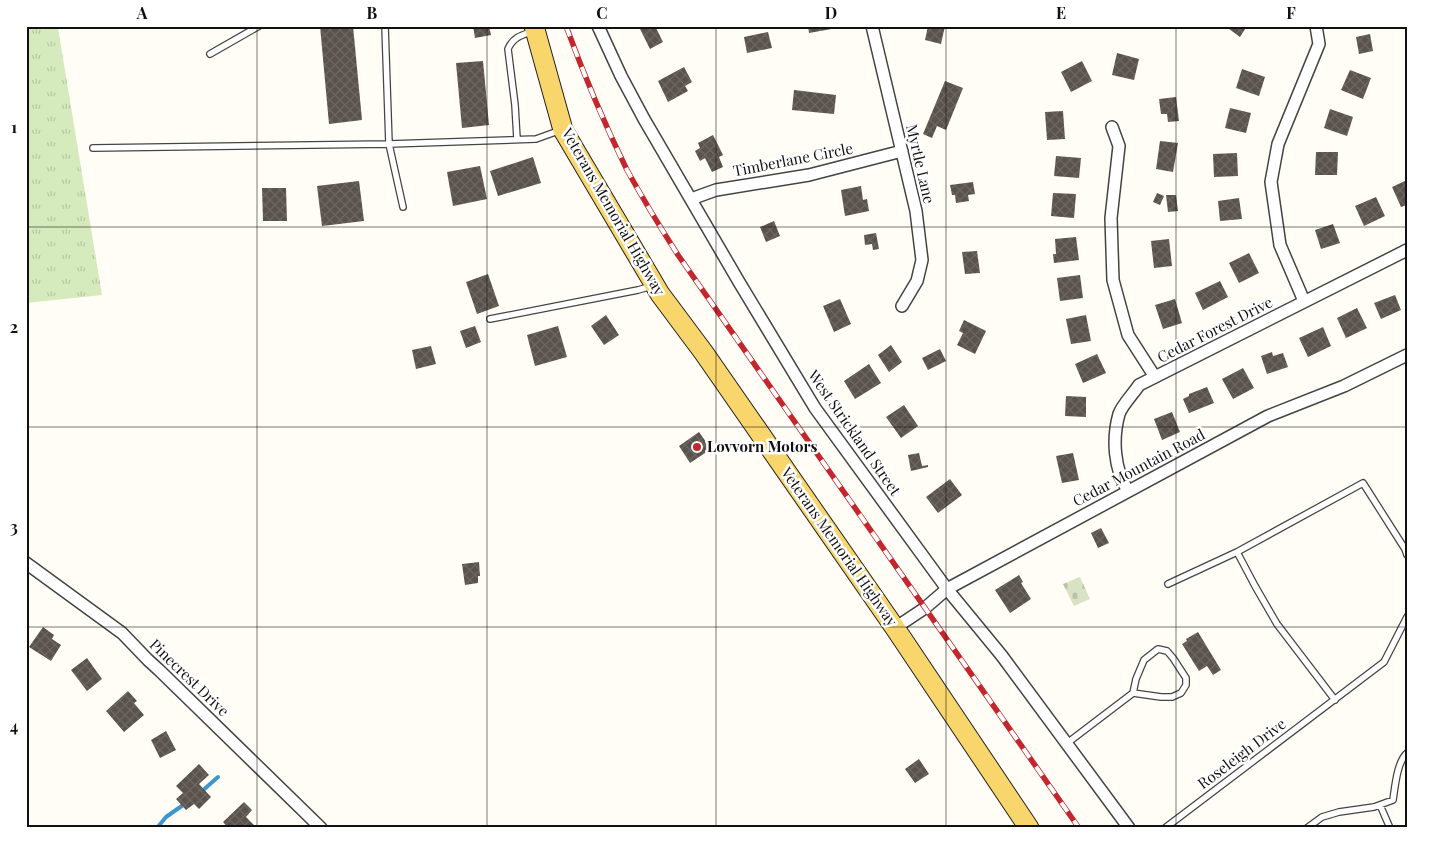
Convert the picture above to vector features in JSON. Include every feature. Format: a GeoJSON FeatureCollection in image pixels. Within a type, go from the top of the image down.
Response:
{"type":"FeatureCollection","features":[{"type":"Feature","properties":{"kind":"main road","name":"Veterans Memorial Highway"},"geometry":{"type":"LineString","coordinates":[[535,29],[563,130],[654,285],[704,353],[895,628],[1029,828]]}},
{"type":"Feature","properties":{"kind":"street","name":"Myrtle Lane"},"geometry":{"type":"LineString","coordinates":[[872,26],[916,211],[922,260],[917,281],[902,306]]}},
{"type":"Feature","properties":{"kind":"street"},"geometry":{"type":"LineString","coordinates":[[1304,302],[1280,244],[1271,182],[1278,144],[1319,44],[1316,26]]}},
{"type":"Feature","properties":{"kind":"street","name":"West Strickland Street"},"geometry":{"type":"LineString","coordinates":[[602,27],[621,76],[637,106],[815,408],[947,589],[1002,656],[1129,828]]}},
{"type":"Feature","properties":{"kind":"street"},"geometry":{"type":"LineString","coordinates":[[1112,126],[1119,146],[1111,218],[1113,280],[1128,335],[1155,377]]}},
{"type":"Feature","properties":{"kind":"street","name":"Timberlane Circle"},"geometry":{"type":"LineString","coordinates":[[691,199],[716,190],[809,175],[902,151]]}},
{"type":"Feature","properties":{"kind":"street","name":"Cedar Forest Drive"},"geometry":{"type":"LineString","coordinates":[[1128,491],[1121,479],[1114,443],[1120,413],[1139,385],[1407,250]]}},
{"type":"Feature","properties":{"kind":"street","name":"Cedar Mountain Road"},"geometry":{"type":"LineString","coordinates":[[895,628],[925,608],[947,589],[1268,416],[1344,386],[1407,355]]}},
{"type":"Feature","properties":{"kind":"street","name":"Pinecrest Drive"},"geometry":{"type":"LineString","coordinates":[[26,562],[122,633],[321,828]]}},
{"type":"Feature","properties":{"kind":"lane"},"geometry":{"type":"LineString","coordinates":[[210,54],[259,26]]}},
{"type":"Feature","properties":{"kind":"lane"},"geometry":{"type":"LineString","coordinates":[[385,26],[390,144],[403,207]]}},
{"type":"Feature","properties":{"kind":"lane"},"geometry":{"type":"LineString","coordinates":[[517,139],[508,49],[511,42],[520,35],[535,29]]}},
{"type":"Feature","properties":{"kind":"lane"},"geometry":{"type":"LineString","coordinates":[[93,148],[390,144],[536,139],[563,130]]}},
{"type":"Feature","properties":{"kind":"lane"},"geometry":{"type":"LineString","coordinates":[[490,319],[638,290],[654,285]]}},
{"type":"Feature","properties":{"kind":"lane"},"geometry":{"type":"LineString","coordinates":[[1168,584],[1238,552],[1363,483],[1407,555]]}},
{"type":"Feature","properties":{"kind":"lane"},"geometry":{"type":"LineString","coordinates":[[1238,552],[1277,624],[1335,700]]}},
{"type":"Feature","properties":{"kind":"lane","name":"Roseleigh Drive"},"geometry":{"type":"LineString","coordinates":[[1165,828],[1384,662],[1407,617]]}},
{"type":"Feature","properties":{"kind":"lane"},"geometry":{"type":"LineString","coordinates":[[1066,744],[1133,693],[1136,679],[1144,660],[1158,649],[1167,651],[1186,678],[1186,685],[1181,693],[1172,697],[1133,693]]}},
{"type":"Feature","properties":{"kind":"lane"},"geometry":{"type":"LineString","coordinates":[[1307,828],[1322,817],[1339,812],[1374,807],[1393,800],[1396,777],[1407,753]]}},
{"type":"Feature","properties":{"kind":"lane"},"geometry":{"type":"LineString","coordinates":[[1380,805],[1390,828]]}},
{"type":"Feature","properties":{"kind":"green space"},"geometry":{"type":"Polygon","coordinates":[[[26,26],[82,26],[58,28],[102,295],[26,303],[26,26]]]}},
{"type":"Feature","properties":{"kind":"green space"},"geometry":{"type":"Polygon","coordinates":[[[1080,577],[1090,599],[1074,606],[1063,584],[1080,577]]]}},
{"type":"Feature","properties":{"kind":"building"},"geometry":{"type":"Polygon","coordinates":[[[320,26],[353,26],[362,120],[329,124],[320,26]]]}},
{"type":"Feature","properties":{"kind":"building"},"geometry":{"type":"Polygon","coordinates":[[[473,26],[489,26],[491,35],[475,38],[473,26]]]}},
{"type":"Feature","properties":{"kind":"building"},"geometry":{"type":"Polygon","coordinates":[[[655,26],[663,42],[650,49],[639,27],[655,26]]]}},
{"type":"Feature","properties":{"kind":"building"},"geometry":{"type":"Polygon","coordinates":[[[808,26],[837,26],[837,28],[809,33],[808,26]]]}},
{"type":"Feature","properties":{"kind":"building"},"geometry":{"type":"Polygon","coordinates":[[[928,26],[945,26],[941,44],[925,40],[928,26]]]}},
{"type":"Feature","properties":{"kind":"building"},"geometry":{"type":"Polygon","coordinates":[[[1225,26],[1247,26],[1240,37],[1225,26]]]}},
{"type":"Feature","properties":{"kind":"building"},"geometry":{"type":"Polygon","coordinates":[[[768,32],[772,48],[747,53],[744,37],[768,32]]]}},
{"type":"Feature","properties":{"kind":"building"},"geometry":{"type":"Polygon","coordinates":[[[1370,34],[1373,51],[1359,54],[1356,37],[1370,34]]]}},
{"type":"Feature","properties":{"kind":"building"},"geometry":{"type":"Polygon","coordinates":[[[1117,53],[1139,59],[1134,80],[1112,75],[1117,53]]]}},
{"type":"Feature","properties":{"kind":"building"},"geometry":{"type":"Polygon","coordinates":[[[483,61],[489,125],[462,128],[456,63],[483,61]]]}},
{"type":"Feature","properties":{"kind":"building"},"geometry":{"type":"Polygon","coordinates":[[[1082,61],[1092,81],[1071,92],[1061,72],[1082,61]]]}},
{"type":"Feature","properties":{"kind":"building"},"geometry":{"type":"Polygon","coordinates":[[[684,67],[692,82],[685,86],[688,91],[668,102],[658,81],[684,67]]]}},
{"type":"Feature","properties":{"kind":"building"},"geometry":{"type":"Polygon","coordinates":[[[1242,69],[1265,77],[1259,96],[1236,88],[1242,69]]]}},
{"type":"Feature","properties":{"kind":"building"},"geometry":{"type":"Polygon","coordinates":[[[1350,70],[1371,78],[1363,99],[1341,90],[1350,70]]]}},
{"type":"Feature","properties":{"kind":"building"},"geometry":{"type":"Polygon","coordinates":[[[945,81],[963,88],[946,130],[937,126],[932,138],[923,134],[945,81]]]}},
{"type":"Feature","properties":{"kind":"building"},"geometry":{"type":"Polygon","coordinates":[[[794,90],[836,95],[834,114],[792,110],[794,90]]]}},
{"type":"Feature","properties":{"kind":"building"},"geometry":{"type":"Polygon","coordinates":[[[1176,97],[1179,121],[1168,122],[1167,114],[1161,114],[1159,99],[1176,97]]]}},
{"type":"Feature","properties":{"kind":"building"},"geometry":{"type":"Polygon","coordinates":[[[1230,108],[1251,113],[1246,133],[1225,128],[1230,108]]]}},
{"type":"Feature","properties":{"kind":"building"},"geometry":{"type":"Polygon","coordinates":[[[1330,109],[1353,117],[1347,136],[1324,128],[1330,109]]]}},
{"type":"Feature","properties":{"kind":"building"},"geometry":{"type":"Polygon","coordinates":[[[1063,111],[1065,139],[1047,140],[1045,112],[1063,111]]]}},
{"type":"Feature","properties":{"kind":"building"},"geometry":{"type":"Polygon","coordinates":[[[713,135],[723,155],[719,157],[723,167],[712,172],[705,158],[700,161],[695,151],[700,148],[698,143],[713,135]]]}},
{"type":"Feature","properties":{"kind":"building"},"geometry":{"type":"Polygon","coordinates":[[[1160,141],[1178,143],[1173,172],[1156,169],[1160,141]]]}},
{"type":"Feature","properties":{"kind":"building"},"geometry":{"type":"Polygon","coordinates":[[[1316,152],[1338,152],[1337,175],[1315,175],[1316,152]]]}},
{"type":"Feature","properties":{"kind":"building"},"geometry":{"type":"Polygon","coordinates":[[[1237,153],[1238,176],[1214,177],[1213,154],[1237,153]]]}},
{"type":"Feature","properties":{"kind":"building"},"geometry":{"type":"Polygon","coordinates":[[[1056,156],[1081,158],[1079,178],[1054,176],[1056,156]]]}},
{"type":"Feature","properties":{"kind":"building"},"geometry":{"type":"Polygon","coordinates":[[[533,157],[541,183],[498,196],[490,171],[533,157]]]}},
{"type":"Feature","properties":{"kind":"building"},"geometry":{"type":"Polygon","coordinates":[[[480,166],[487,199],[453,206],[447,172],[480,166]]]}},
{"type":"Feature","properties":{"kind":"building"},"geometry":{"type":"Polygon","coordinates":[[[1407,180],[1407,205],[1401,207],[1392,187],[1407,180]]]}},
{"type":"Feature","properties":{"kind":"building"},"geometry":{"type":"Polygon","coordinates":[[[359,181],[364,221],[322,226],[317,186],[359,181]]]}},
{"type":"Feature","properties":{"kind":"building"},"geometry":{"type":"Polygon","coordinates":[[[973,182],[975,194],[968,195],[969,201],[956,203],[955,195],[952,195],[950,185],[973,182]]]}},
{"type":"Feature","properties":{"kind":"building"},"geometry":{"type":"Polygon","coordinates":[[[861,186],[863,200],[867,199],[869,211],[845,216],[841,190],[861,186]]]}},
{"type":"Feature","properties":{"kind":"building"},"geometry":{"type":"Polygon","coordinates":[[[262,188],[286,188],[287,221],[263,221],[262,188]]]}},
{"type":"Feature","properties":{"kind":"building"},"geometry":{"type":"Polygon","coordinates":[[[1053,193],[1076,194],[1074,218],[1051,216],[1053,193]]]}},
{"type":"Feature","properties":{"kind":"building"},"geometry":{"type":"Polygon","coordinates":[[[1157,193],[1164,196],[1160,205],[1153,202],[1157,193]]]}},
{"type":"Feature","properties":{"kind":"building"},"geometry":{"type":"Polygon","coordinates":[[[1166,195],[1176,195],[1178,211],[1168,212],[1166,195]]]}},
{"type":"Feature","properties":{"kind":"building"},"geometry":{"type":"Polygon","coordinates":[[[1376,197],[1385,216],[1364,226],[1355,206],[1376,197]]]}},
{"type":"Feature","properties":{"kind":"building"},"geometry":{"type":"Polygon","coordinates":[[[1239,198],[1242,219],[1220,221],[1218,201],[1239,198]]]}},
{"type":"Feature","properties":{"kind":"building"},"geometry":{"type":"Polygon","coordinates":[[[774,221],[780,236],[766,242],[760,227],[774,221]]]}},
{"type":"Feature","properties":{"kind":"building"},"geometry":{"type":"Polygon","coordinates":[[[1333,224],[1340,243],[1321,249],[1315,230],[1333,224]]]}},
{"type":"Feature","properties":{"kind":"building"},"geometry":{"type":"Polygon","coordinates":[[[876,233],[879,249],[873,250],[872,244],[865,245],[864,235],[876,233]]]}},
{"type":"Feature","properties":{"kind":"building"},"geometry":{"type":"Polygon","coordinates":[[[1076,237],[1079,260],[1054,263],[1053,254],[1056,254],[1055,239],[1076,237]]]}},
{"type":"Feature","properties":{"kind":"building"},"geometry":{"type":"Polygon","coordinates":[[[1169,239],[1172,266],[1154,268],[1151,241],[1169,239]]]}},
{"type":"Feature","properties":{"kind":"building"},"geometry":{"type":"Polygon","coordinates":[[[977,251],[980,273],[965,274],[962,252],[977,251]]]}},
{"type":"Feature","properties":{"kind":"building"},"geometry":{"type":"Polygon","coordinates":[[[1249,253],[1259,273],[1239,283],[1229,263],[1249,253]]]}},
{"type":"Feature","properties":{"kind":"building"},"geometry":{"type":"Polygon","coordinates":[[[488,274],[499,306],[477,314],[466,282],[488,274]]]}},
{"type":"Feature","properties":{"kind":"building"},"geometry":{"type":"Polygon","coordinates":[[[1080,275],[1083,298],[1060,301],[1057,278],[1080,275]]]}},
{"type":"Feature","properties":{"kind":"building"},"geometry":{"type":"Polygon","coordinates":[[[1220,281],[1228,297],[1203,310],[1195,293],[1220,281]]]}},
{"type":"Feature","properties":{"kind":"building"},"geometry":{"type":"Polygon","coordinates":[[[1395,295],[1401,310],[1381,319],[1374,303],[1395,295]]]}},
{"type":"Feature","properties":{"kind":"building"},"geometry":{"type":"Polygon","coordinates":[[[840,299],[851,324],[834,332],[823,306],[840,299]]]}},
{"type":"Feature","properties":{"kind":"building"},"geometry":{"type":"Polygon","coordinates":[[[1175,299],[1182,323],[1163,329],[1155,305],[1175,299]]]}},
{"type":"Feature","properties":{"kind":"building"},"geometry":{"type":"Polygon","coordinates":[[[1357,308],[1367,328],[1346,338],[1337,318],[1357,308]]]}},
{"type":"Feature","properties":{"kind":"building"},"geometry":{"type":"Polygon","coordinates":[[[606,315],[619,335],[604,345],[591,326],[606,315]]]}},
{"type":"Feature","properties":{"kind":"building"},"geometry":{"type":"Polygon","coordinates":[[[1086,315],[1091,341],[1071,344],[1066,319],[1086,315]]]}},
{"type":"Feature","properties":{"kind":"building"},"geometry":{"type":"Polygon","coordinates":[[[964,320],[986,331],[975,354],[957,345],[963,333],[959,331],[964,320]]]}},
{"type":"Feature","properties":{"kind":"building"},"geometry":{"type":"Polygon","coordinates":[[[475,326],[481,342],[466,348],[460,331],[475,326]]]}},
{"type":"Feature","properties":{"kind":"building"},"geometry":{"type":"Polygon","coordinates":[[[558,326],[567,357],[535,366],[527,335],[558,326]]]}},
{"type":"Feature","properties":{"kind":"building"},"geometry":{"type":"Polygon","coordinates":[[[1323,327],[1331,346],[1308,357],[1299,338],[1323,327]]]}},
{"type":"Feature","properties":{"kind":"building"},"geometry":{"type":"Polygon","coordinates":[[[891,345],[902,362],[889,372],[878,355],[891,345]]]}},
{"type":"Feature","properties":{"kind":"building"},"geometry":{"type":"Polygon","coordinates":[[[431,346],[436,364],[416,369],[412,350],[431,346]]]}},
{"type":"Feature","properties":{"kind":"building"},"geometry":{"type":"Polygon","coordinates":[[[940,349],[946,361],[928,370],[922,358],[940,349]]]}},
{"type":"Feature","properties":{"kind":"building"},"geometry":{"type":"Polygon","coordinates":[[[1272,352],[1273,356],[1283,353],[1288,367],[1267,374],[1261,356],[1272,352]]]}},
{"type":"Feature","properties":{"kind":"building"},"geometry":{"type":"Polygon","coordinates":[[[1097,354],[1106,373],[1083,383],[1075,364],[1097,354]]]}},
{"type":"Feature","properties":{"kind":"building"},"geometry":{"type":"Polygon","coordinates":[[[869,364],[881,383],[855,399],[844,381],[869,364]]]}},
{"type":"Feature","properties":{"kind":"building"},"geometry":{"type":"Polygon","coordinates":[[[1243,368],[1254,388],[1233,399],[1222,379],[1243,368]]]}},
{"type":"Feature","properties":{"kind":"building"},"geometry":{"type":"Polygon","coordinates":[[[1207,387],[1214,403],[1189,413],[1183,399],[1189,396],[1189,394],[1207,387]]]}},
{"type":"Feature","properties":{"kind":"building"},"geometry":{"type":"Polygon","coordinates":[[[1066,396],[1086,397],[1086,417],[1065,416],[1066,396]]]}},
{"type":"Feature","properties":{"kind":"building"},"geometry":{"type":"Polygon","coordinates":[[[904,405],[918,426],[901,438],[886,417],[904,405]]]}},
{"type":"Feature","properties":{"kind":"building"},"geometry":{"type":"Polygon","coordinates":[[[1172,412],[1180,432],[1162,440],[1154,419],[1172,412]]]}},
{"type":"Feature","properties":{"kind":"building"},"geometry":{"type":"Polygon","coordinates":[[[699,432],[711,449],[690,463],[679,446],[699,432]]]}},
{"type":"Feature","properties":{"kind":"building"},"geometry":{"type":"Polygon","coordinates":[[[919,453],[922,466],[928,465],[928,467],[911,471],[908,455],[919,453]]]}},
{"type":"Feature","properties":{"kind":"building"},"geometry":{"type":"Polygon","coordinates":[[[1073,453],[1079,480],[1062,483],[1056,456],[1073,453]]]}},
{"type":"Feature","properties":{"kind":"building"},"geometry":{"type":"Polygon","coordinates":[[[950,479],[962,495],[938,513],[926,497],[950,479]]]}},
{"type":"Feature","properties":{"kind":"building"},"geometry":{"type":"Polygon","coordinates":[[[1101,528],[1109,543],[1098,548],[1091,533],[1101,528]]]}},
{"type":"Feature","properties":{"kind":"building"},"geometry":{"type":"Polygon","coordinates":[[[479,562],[480,576],[478,576],[478,583],[465,585],[462,564],[479,562]]]}},
{"type":"Feature","properties":{"kind":"building"},"geometry":{"type":"Polygon","coordinates":[[[1019,575],[1023,582],[1021,583],[1031,599],[1010,613],[995,590],[1019,575]]]}},
{"type":"Feature","properties":{"kind":"building"},"geometry":{"type":"Polygon","coordinates":[[[43,627],[54,635],[52,639],[61,645],[51,661],[29,647],[43,627]]]}},
{"type":"Feature","properties":{"kind":"building"},"geometry":{"type":"Polygon","coordinates":[[[1198,632],[1221,670],[1213,675],[1207,666],[1199,671],[1182,644],[1187,641],[1186,639],[1198,632]]]}},
{"type":"Feature","properties":{"kind":"building"},"geometry":{"type":"Polygon","coordinates":[[[87,658],[102,679],[87,691],[71,670],[87,658]]]}},
{"type":"Feature","properties":{"kind":"building"},"geometry":{"type":"Polygon","coordinates":[[[128,691],[137,701],[134,703],[144,715],[124,732],[106,711],[128,691]]]}},
{"type":"Feature","properties":{"kind":"building"},"geometry":{"type":"Polygon","coordinates":[[[166,731],[176,750],[160,758],[151,740],[166,731]]]}},
{"type":"Feature","properties":{"kind":"building"},"geometry":{"type":"Polygon","coordinates":[[[919,759],[929,774],[915,783],[905,769],[919,759]]]}},
{"type":"Feature","properties":{"kind":"building"},"geometry":{"type":"Polygon","coordinates":[[[199,764],[209,775],[199,784],[211,797],[199,809],[194,804],[186,810],[176,799],[183,793],[176,786],[199,764]]]}},
{"type":"Feature","properties":{"kind":"building"},"geometry":{"type":"Polygon","coordinates":[[[244,802],[252,810],[246,817],[257,828],[228,828],[223,822],[244,802]]]}},
{"type":"Feature","properties":{"kind":"waterway"},"geometry":{"type":"LineString","coordinates":[[201,792],[218,777]]}},
{"type":"Feature","properties":{"kind":"waterway"},"geometry":{"type":"LineString","coordinates":[[157,828],[166,817],[186,803]]}},
{"type":"Feature","properties":{"kind":"railway"},"geometry":{"type":"LineString","coordinates":[[566,26],[610,135],[627,170],[678,255],[1079,828]]}},
{"type":"Feature","properties":{"kind":"place","name":"Lovvorn Motors"},"geometry":{"type":"Point","coordinates":[697,447]}}]}
